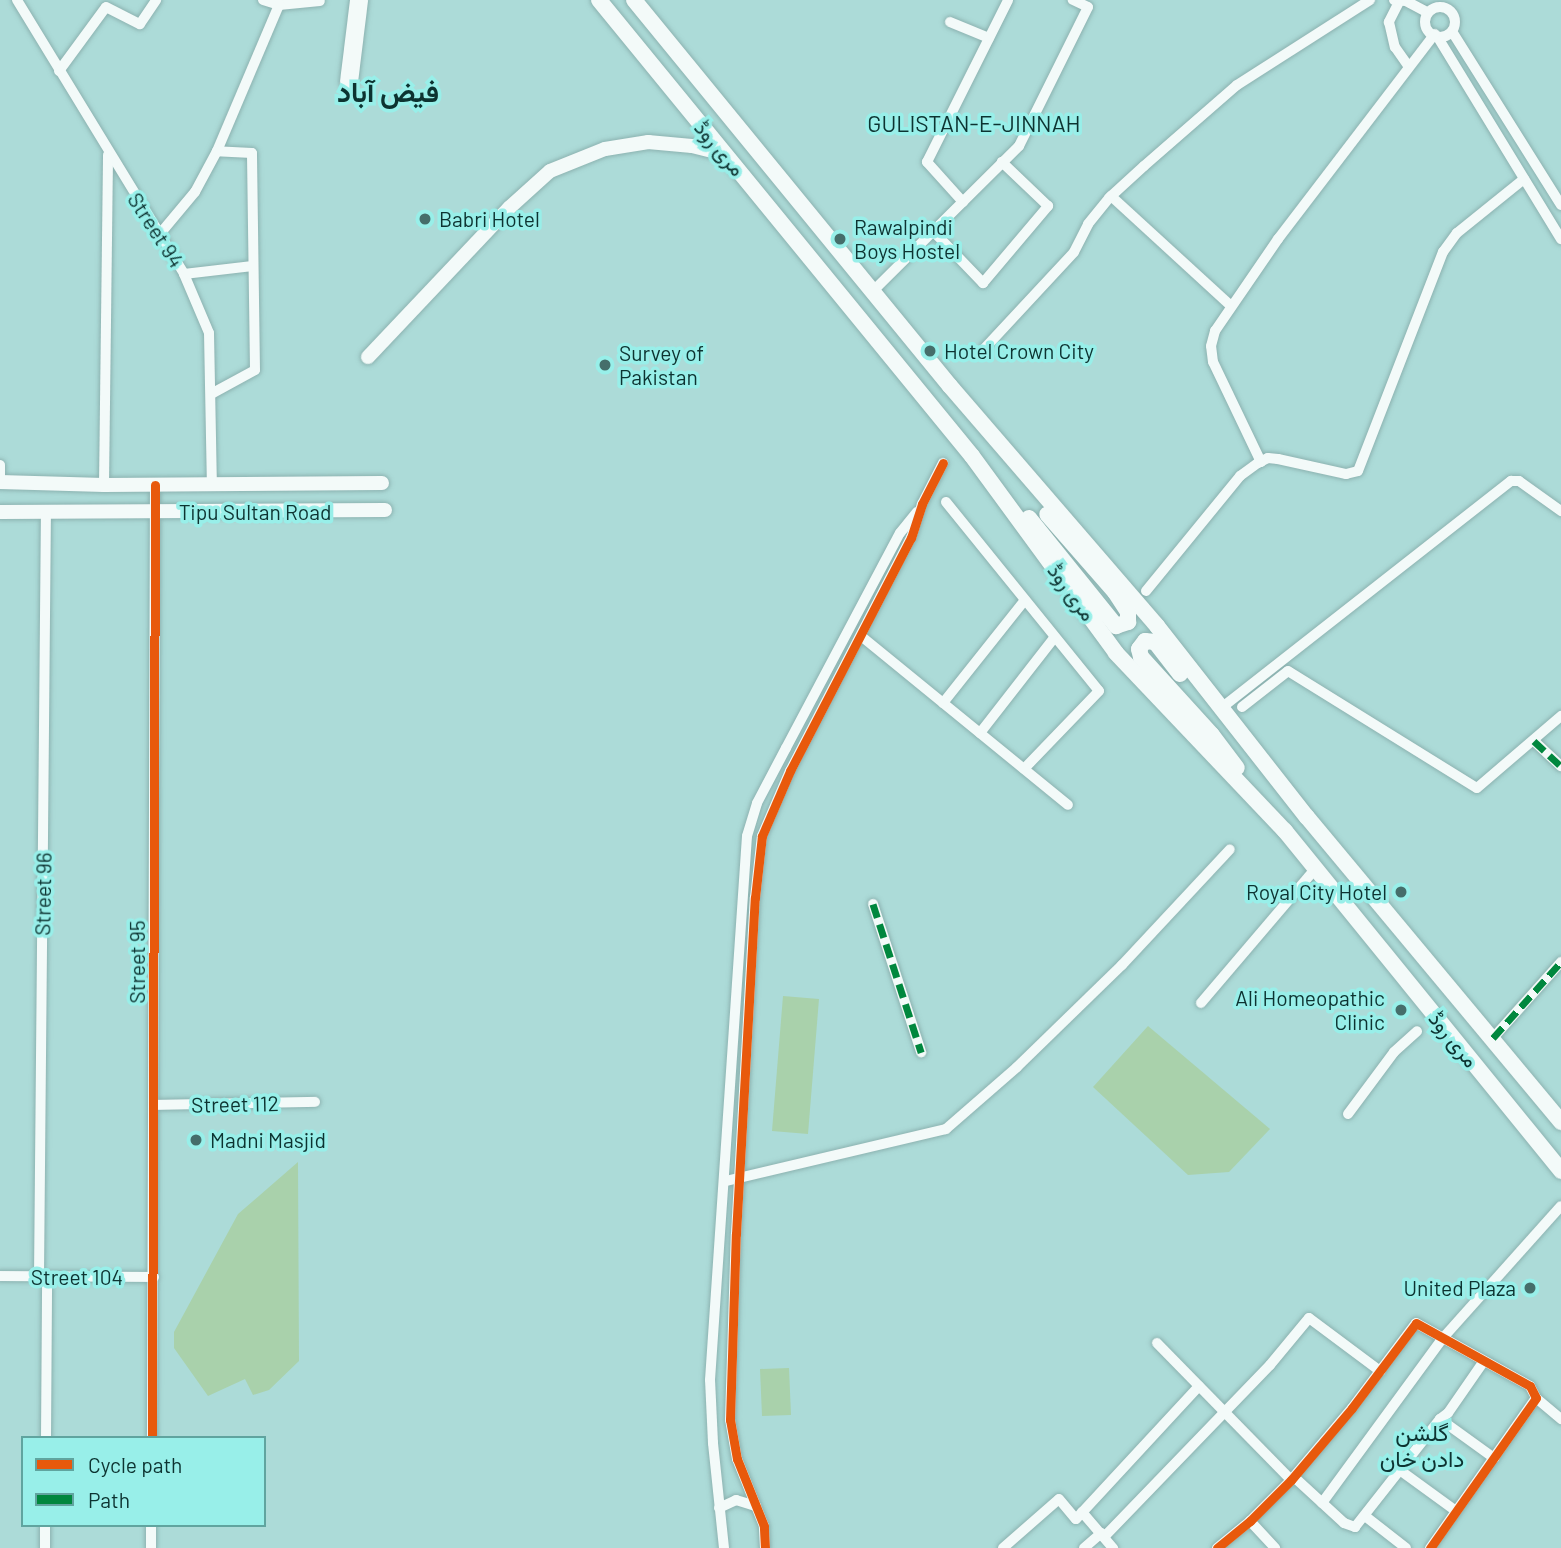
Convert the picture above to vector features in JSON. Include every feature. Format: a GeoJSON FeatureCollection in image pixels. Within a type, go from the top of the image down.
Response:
{"type":"FeatureCollection","features":[{"type":"Feature","properties":{"kind":"highway"},"geometry":{"type":"LineString","coordinates":[[349,82],[359,0]]}},
{"type":"Feature","properties":{"kind":"main road","name":"مری روڈ"},"geometry":{"type":"LineString","coordinates":[[599,0],[972,456],[1116,653],[1285,831],[1561,1171]]}},
{"type":"Feature","properties":{"kind":"main road","name":"مری روڈ"},"geometry":{"type":"LineString","coordinates":[[634,0],[950,386],[1157,626],[1307,817],[1561,1122]]}},
{"type":"Feature","properties":{"kind":"main road"},"geometry":{"type":"LineString","coordinates":[[950,386],[1067,539],[1115,592],[1128,612],[1128,622],[1116,626],[1047,538],[972,456]]}},
{"type":"Feature","properties":{"kind":"main road"},"geometry":{"type":"LineString","coordinates":[[1285,831],[1212,735],[1141,657],[1139,649],[1145,641],[1155,642],[1236,742],[1307,817]]}},
{"type":"Feature","properties":{"kind":"street","name":"Street 94"},"geometry":{"type":"LineString","coordinates":[[17,0],[108,154],[184,274],[209,333],[212,485]]}},
{"type":"Feature","properties":{"kind":"street"},"geometry":{"type":"LineString","coordinates":[[59,71],[106,7],[140,24],[156,0]]}},
{"type":"Feature","properties":{"kind":"street"},"geometry":{"type":"LineString","coordinates":[[263,0],[279,5],[320,1]]}},
{"type":"Feature","properties":{"kind":"street"},"geometry":{"type":"LineString","coordinates":[[963,202],[927,162],[1008,0]]}},
{"type":"Feature","properties":{"kind":"street"},"geometry":{"type":"LineString","coordinates":[[873,291],[1018,146],[1088,7],[1073,0]]}},
{"type":"Feature","properties":{"kind":"street"},"geometry":{"type":"LineString","coordinates":[[984,349],[1074,253],[1088,224],[1111,196],[1237,85],[1370,0]]}},
{"type":"Feature","properties":{"kind":"street"},"geometry":{"type":"LineString","coordinates":[[1394,0],[1427,12]]}},
{"type":"Feature","properties":{"kind":"street"},"geometry":{"type":"LineString","coordinates":[[1420,0],[1427,12],[1425,23],[1436,35],[1561,239]]}},
{"type":"Feature","properties":{"kind":"street"},"geometry":{"type":"LineString","coordinates":[[1400,1],[1388,22],[1395,47],[1409,67]]}},
{"type":"Feature","properties":{"kind":"street"},"geometry":{"type":"LineString","coordinates":[[1427,12],[1442,3],[1453,15],[1456,24],[1453,33],[1447,38],[1436,35]]}},
{"type":"Feature","properties":{"kind":"street"},"geometry":{"type":"LineString","coordinates":[[159,234],[195,192],[217,152],[279,5]]}},
{"type":"Feature","properties":{"kind":"street"},"geometry":{"type":"LineString","coordinates":[[950,22],[989,38]]}},
{"type":"Feature","properties":{"kind":"street"},"geometry":{"type":"LineString","coordinates":[[1453,33],[1561,205]]}},
{"type":"Feature","properties":{"kind":"street"},"geometry":{"type":"LineString","coordinates":[[1261,462],[1213,362],[1211,346],[1215,331],[1278,239],[1436,35]]}},
{"type":"Feature","properties":{"kind":"street"},"geometry":{"type":"LineString","coordinates":[[368,357],[509,208],[550,171],[605,149],[648,142],[692,146],[724,154]]}},
{"type":"Feature","properties":{"kind":"street"},"geometry":{"type":"LineString","coordinates":[[211,394],[255,370],[252,153],[217,152]]}},
{"type":"Feature","properties":{"kind":"street"},"geometry":{"type":"LineString","coordinates":[[104,485],[108,154]]}},
{"type":"Feature","properties":{"kind":"street"},"geometry":{"type":"LineString","coordinates":[[934,232],[983,283],[1048,206],[1002,162]]}},
{"type":"Feature","properties":{"kind":"street"},"geometry":{"type":"LineString","coordinates":[[1146,591],[1240,476],[1261,462],[1279,459],[1346,474],[1358,471],[1443,252],[1457,233],[1524,179]]}},
{"type":"Feature","properties":{"kind":"street"},"geometry":{"type":"LineString","coordinates":[[1111,196],[1231,306]]}},
{"type":"Feature","properties":{"kind":"street"},"geometry":{"type":"LineString","coordinates":[[184,274],[253,266]]}},
{"type":"Feature","properties":{"kind":"street"},"geometry":{"type":"LineString","coordinates":[[765,1548],[764,1526],[737,1459],[730,1420],[755,898],[762,836],[790,771],[911,538],[922,504],[943,463]]}},
{"type":"Feature","properties":{"kind":"street"},"geometry":{"type":"LineString","coordinates":[[0,465],[0,482]]}},
{"type":"Feature","properties":{"kind":"street"},"geometry":{"type":"LineString","coordinates":[[1220,709],[1511,481],[1519,481],[1561,511]]}},
{"type":"Feature","properties":{"kind":"street","name":"Tipu Sultan Road"},"geometry":{"type":"LineString","coordinates":[[0,482],[104,485],[382,483]]}},
{"type":"Feature","properties":{"kind":"street","name":"Street 95"},"geometry":{"type":"LineString","coordinates":[[152,1436],[155,485]]}},
{"type":"Feature","properties":{"kind":"street"},"geometry":{"type":"LineString","coordinates":[[946,502],[1099,691],[1024,769]]}},
{"type":"Feature","properties":{"kind":"street"},"geometry":{"type":"LineString","coordinates":[[724,1548],[710,1380],[726,1181],[742,898],[752,817],[869,589],[900,533],[922,504]]}},
{"type":"Feature","properties":{"kind":"street","name":"Tipu Sultan Road"},"geometry":{"type":"LineString","coordinates":[[0,512],[385,510]]}},
{"type":"Feature","properties":{"kind":"street","name":"Street 96"},"geometry":{"type":"LineString","coordinates":[[46,511],[43,1277],[46,1436]]}},
{"type":"Feature","properties":{"kind":"street"},"geometry":{"type":"LineString","coordinates":[[943,703],[1024,601]]}},
{"type":"Feature","properties":{"kind":"street"},"geometry":{"type":"LineString","coordinates":[[861,636],[1068,805]]}},
{"type":"Feature","properties":{"kind":"street"},"geometry":{"type":"LineString","coordinates":[[980,733],[1054,638]]}},
{"type":"Feature","properties":{"kind":"street"},"geometry":{"type":"LineString","coordinates":[[1242,707],[1288,671],[1477,788],[1561,716]]}},
{"type":"Feature","properties":{"kind":"street"},"geometry":{"type":"LineString","coordinates":[[1534,741],[1561,766]]}},
{"type":"Feature","properties":{"kind":"street"},"geometry":{"type":"LineString","coordinates":[[726,1181],[946,1129],[1017,1067],[1122,965],[1230,849]]}},
{"type":"Feature","properties":{"kind":"street"},"geometry":{"type":"LineString","coordinates":[[1201,1003],[1315,869]]}},
{"type":"Feature","properties":{"kind":"street"},"geometry":{"type":"LineString","coordinates":[[873,904],[921,1052]]}},
{"type":"Feature","properties":{"kind":"street"},"geometry":{"type":"LineString","coordinates":[[1493,1038],[1561,962]]}},
{"type":"Feature","properties":{"kind":"street"},"geometry":{"type":"LineString","coordinates":[[1348,1114],[1394,1052],[1417,1031]]}},
{"type":"Feature","properties":{"kind":"street","name":"Street 112"},"geometry":{"type":"LineString","coordinates":[[155,1105],[315,1102]]}},
{"type":"Feature","properties":{"kind":"street"},"geometry":{"type":"LineString","coordinates":[[1322,1503],[1442,1339],[1561,1206]]}},
{"type":"Feature","properties":{"kind":"street","name":"Street 104"},"geometry":{"type":"LineString","coordinates":[[0,1276],[154,1277]]}},
{"type":"Feature","properties":{"kind":"street"},"geometry":{"type":"LineString","coordinates":[[1083,1548],[1102,1535],[1225,1410],[1270,1364],[1309,1318],[1380,1371]]}},
{"type":"Feature","properties":{"kind":"street"},"geometry":{"type":"LineString","coordinates":[[1217,1548],[1250,1521],[1292,1478],[1416,1323],[1530,1386],[1536,1398],[1561,1419]]}},
{"type":"Feature","properties":{"kind":"street"},"geometry":{"type":"LineString","coordinates":[[1157,1343],[1292,1478],[1351,1528],[1365,1516],[1440,1419],[1448,1413],[1484,1361]]}},
{"type":"Feature","properties":{"kind":"street"},"geometry":{"type":"LineString","coordinates":[[1003,1548],[1059,1499],[1076,1520],[1199,1386]]}},
{"type":"Feature","properties":{"kind":"street"},"geometry":{"type":"LineString","coordinates":[[1430,1548],[1536,1398]]}},
{"type":"Feature","properties":{"kind":"street"},"geometry":{"type":"LineString","coordinates":[[1440,1419],[1494,1458]]}},
{"type":"Feature","properties":{"kind":"street"},"geometry":{"type":"LineString","coordinates":[[712,1422],[730,1420]]}},
{"type":"Feature","properties":{"kind":"street"},"geometry":{"type":"LineString","coordinates":[[1401,1471],[1456,1511]]}},
{"type":"Feature","properties":{"kind":"street"},"geometry":{"type":"LineString","coordinates":[[719,1508],[736,1500],[756,1506]]}},
{"type":"Feature","properties":{"kind":"street"},"geometry":{"type":"LineString","coordinates":[[1083,1512],[1113,1548]]}},
{"type":"Feature","properties":{"kind":"street"},"geometry":{"type":"LineString","coordinates":[[1365,1516],[1406,1548]]}},
{"type":"Feature","properties":{"kind":"street"},"geometry":{"type":"LineString","coordinates":[[1250,1521],[1275,1548]]}},
{"type":"Feature","properties":{"kind":"street"},"geometry":{"type":"LineString","coordinates":[[45,1527],[45,1548]]}},
{"type":"Feature","properties":{"kind":"street"},"geometry":{"type":"LineString","coordinates":[[151,1527],[151,1548]]}},
{"type":"Feature","properties":{"kind":"green space"},"geometry":{"type":"Polygon","coordinates":[[[783,996],[819,999],[808,1134],[772,1131],[783,996]]]}},
{"type":"Feature","properties":{"kind":"green space"},"geometry":{"type":"Polygon","coordinates":[[[1148,1026],[1270,1129],[1229,1172],[1188,1175],[1093,1087],[1148,1026]]]}},
{"type":"Feature","properties":{"kind":"green space"},"geometry":{"type":"Polygon","coordinates":[[[298,1162],[299,1361],[269,1390],[253,1395],[245,1379],[208,1396],[174,1348],[174,1332],[238,1214],[298,1162]]]}},
{"type":"Feature","properties":{"kind":"green space"},"geometry":{"type":"Polygon","coordinates":[[[789,1368],[791,1415],[762,1416],[760,1369],[789,1368]]]}},
{"type":"Feature","properties":{"kind":"marked path"},"geometry":{"type":"LineString","coordinates":[[1534,741],[1561,766]]}},
{"type":"Feature","properties":{"kind":"marked path"},"geometry":{"type":"LineString","coordinates":[[873,904],[921,1052]]}},
{"type":"Feature","properties":{"kind":"marked path"},"geometry":{"type":"LineString","coordinates":[[1493,1038],[1561,962]]}},
{"type":"Feature","properties":{"kind":"cycle path"},"geometry":{"type":"LineString","coordinates":[[765,1548],[764,1526],[737,1459],[730,1420],[736,1234],[755,898],[762,836],[790,771],[911,538],[922,504],[943,463]]}},
{"type":"Feature","properties":{"kind":"cycle path"},"geometry":{"type":"LineString","coordinates":[[152,1436],[155,485]]}},
{"type":"Feature","properties":{"kind":"cycle path"},"geometry":{"type":"LineString","coordinates":[[1217,1548],[1250,1521],[1291,1480],[1352,1408],[1416,1323],[1530,1386],[1536,1398],[1430,1548]]}},
{"type":"Feature","properties":{"kind":"place","name":"Babri Hotel"},"geometry":{"type":"Point","coordinates":[425,219]}},
{"type":"Feature","properties":{"kind":"place","name":"Rawalpindi Boys Hostel"},"geometry":{"type":"Point","coordinates":[840,239]}},
{"type":"Feature","properties":{"kind":"place","name":"Hotel Crown City"},"geometry":{"type":"Point","coordinates":[930,351]}},
{"type":"Feature","properties":{"kind":"place","name":"Survey of Pakistan"},"geometry":{"type":"Point","coordinates":[605,365]}},
{"type":"Feature","properties":{"kind":"place","name":"Royal City Hotel"},"geometry":{"type":"Point","coordinates":[1401,892]}},
{"type":"Feature","properties":{"kind":"place","name":"Ali Homeopathic Clinic"},"geometry":{"type":"Point","coordinates":[1401,1010]}},
{"type":"Feature","properties":{"kind":"place","name":"Madni Masjid"},"geometry":{"type":"Point","coordinates":[196,1140]}},
{"type":"Feature","properties":{"kind":"place","name":"United Plaza"},"geometry":{"type":"Point","coordinates":[1530,1288]}},
{"type":"Feature","properties":{"kind":"district","name":"فیض آباد"},"geometry":{"type":"Point","coordinates":[388,91]}},
{"type":"Feature","properties":{"kind":"district","name":"GULISTAN-E-JINNAH"},"geometry":{"type":"Point","coordinates":[974,123]}},
{"type":"Feature","properties":{"kind":"district","name":"گلشن دادن خان"},"geometry":{"type":"Point","coordinates":[1422,1445]}}]}
